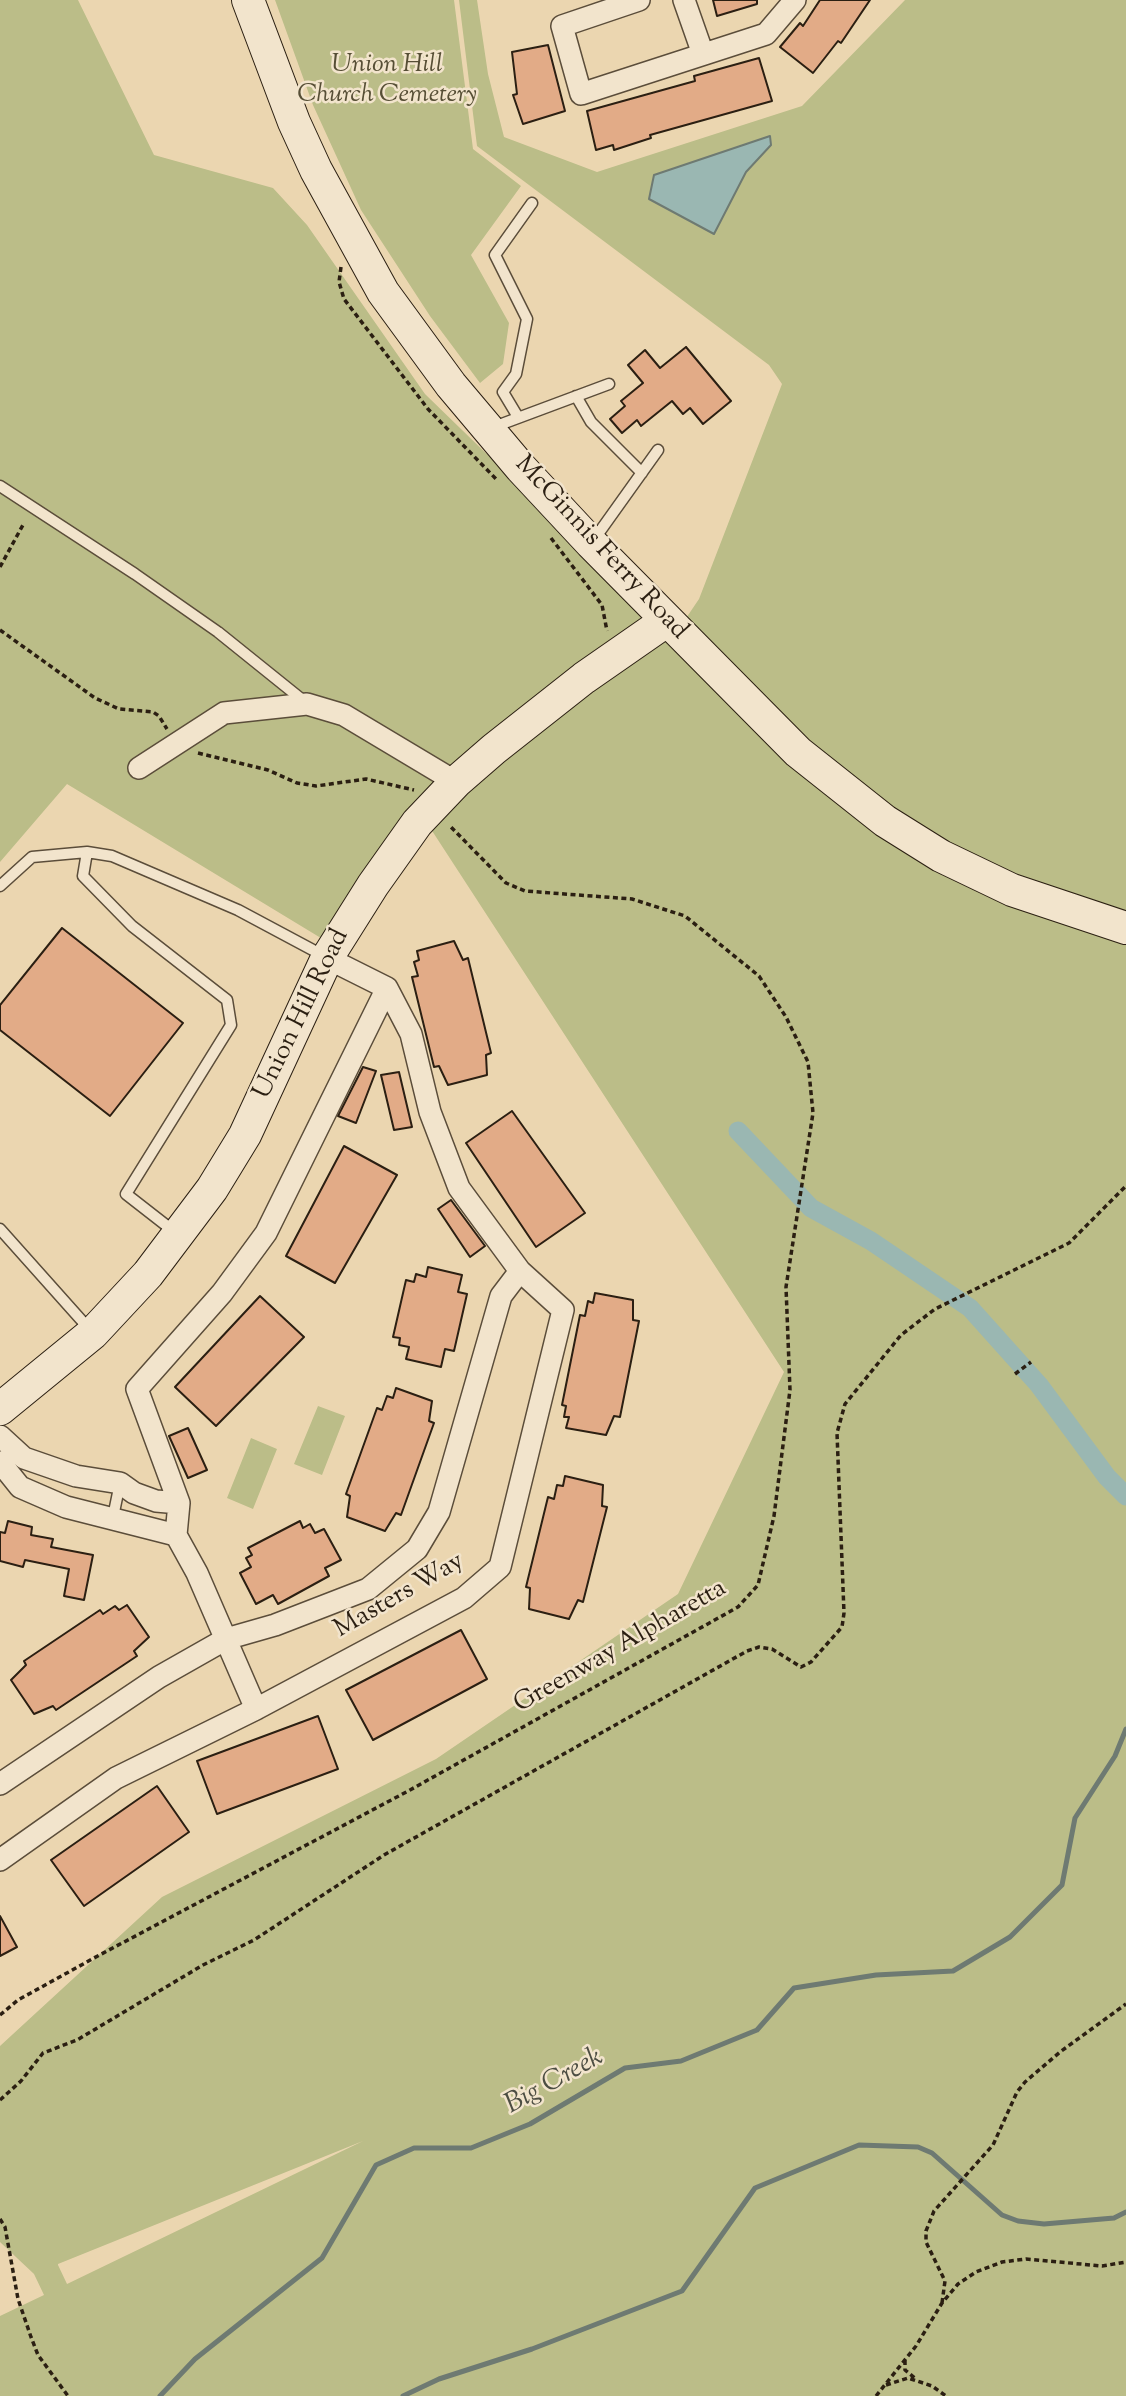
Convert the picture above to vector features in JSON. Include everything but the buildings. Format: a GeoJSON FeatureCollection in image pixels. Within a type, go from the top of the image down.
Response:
{"type":"FeatureCollection","features":[{"type":"Feature","properties":{"kind":"main road","name":"McGinnis Ferry Road"},"geometry":{"type":"LineString","coordinates":[[248,0],[294,122],[353,240],[405,325],[488,429],[591,543],[798,752],[885,821],[940,856],[1012,890],[1126,928]]}},
{"type":"Feature","properties":{"kind":"main road","name":"Union Hill Road"},"geometry":{"type":"LineString","coordinates":[[0,1409],[93,1333],[148,1274],[212,1189],[245,1135],[327,958],[393,855],[456,782],[554,701],[666,621]]}},
{"type":"Feature","properties":{"kind":"street"},"geometry":{"type":"LineString","coordinates":[[639,0],[562,26],[581,94],[766,34],[793,1]]}},
{"type":"Feature","properties":{"kind":"street"},"geometry":{"type":"LineString","coordinates":[[684,0],[703,54]]}},
{"type":"Feature","properties":{"kind":"street"},"geometry":{"type":"LineString","coordinates":[[139,768],[224,713],[307,704],[344,715],[456,782]]}},
{"type":"Feature","properties":{"kind":"street"},"geometry":{"type":"LineString","coordinates":[[0,1860],[116,1778],[256,1709],[197,1573],[176,1535],[179,1503],[137,1389],[222,1293],[266,1233],[387,988],[327,958]]}},
{"type":"Feature","properties":{"kind":"street","name":"Masters Way"},"geometry":{"type":"LineString","coordinates":[[256,1709],[464,1598],[500,1567],[563,1310],[520,1271],[459,1188],[430,1112],[411,1034],[387,988]]}},
{"type":"Feature","properties":{"kind":"street","name":"Masters Way"},"geometry":{"type":"LineString","coordinates":[[0,1784],[159,1677],[226,1639],[275,1625],[368,1589],[417,1549],[439,1512],[501,1296],[520,1271]]}},
{"type":"Feature","properties":{"kind":"street"},"geometry":{"type":"LineString","coordinates":[[0,1436],[24,1458],[76,1476],[120,1483],[134,1493],[156,1502],[179,1503]]}},
{"type":"Feature","properties":{"kind":"street"},"geometry":{"type":"LineString","coordinates":[[20,1488],[24,1458]]}},
{"type":"Feature","properties":{"kind":"street"},"geometry":{"type":"LineString","coordinates":[[0,1462],[20,1488],[66,1507],[176,1535]]}},
{"type":"Feature","properties":{"kind":"lane"},"geometry":{"type":"LineString","coordinates":[[518,417],[503,392],[516,374],[527,319],[495,255],[531,203]]}},
{"type":"Feature","properties":{"kind":"lane"},"geometry":{"type":"LineString","coordinates":[[488,429],[609,384]]}},
{"type":"Feature","properties":{"kind":"lane"},"geometry":{"type":"LineString","coordinates":[[576,396],[591,422],[642,473]]}},
{"type":"Feature","properties":{"kind":"lane"},"geometry":{"type":"LineString","coordinates":[[591,543],[658,450]]}},
{"type":"Feature","properties":{"kind":"lane"},"geometry":{"type":"LineString","coordinates":[[0,486],[199,619],[307,704]]}},
{"type":"Feature","properties":{"kind":"lane"},"geometry":{"type":"LineString","coordinates":[[87,852],[83,876],[132,926],[227,1000],[231,1026],[126,1194],[178,1235]]}},
{"type":"Feature","properties":{"kind":"lane"},"geometry":{"type":"LineString","coordinates":[[0,886],[32,857],[87,852],[112,856],[238,910],[327,958]]}},
{"type":"Feature","properties":{"kind":"lane"},"geometry":{"type":"LineString","coordinates":[[0,1228],[93,1333]]}},
{"type":"Feature","properties":{"kind":"lane"},"geometry":{"type":"LineString","coordinates":[[113,1517],[120,1483]]}},
{"type":"Feature","properties":{"kind":"path"},"geometry":{"type":"LineString","coordinates":[[0,567],[24,523]]}},
{"type":"Feature","properties":{"kind":"path","name":"Greenway Alpharetta"},"geometry":{"type":"LineString","coordinates":[[0,2015],[18,2000],[410,1790],[738,1607],[758,1585],[774,1516],[790,1390],[786,1287],[813,1113],[808,1062],[786,1017],[759,976],[685,916],[632,900],[525,891],[506,883],[448,824]]}},
{"type":"Feature","properties":{"kind":"path"},"geometry":{"type":"LineString","coordinates":[[0,2100],[21,2081],[43,2053],[77,2040],[203,1965],[254,1940],[384,1855],[747,1651],[759,1647],[772,1649],[801,1667],[811,1662],[842,1627],[844,1613],[836,1433],[845,1404],[901,1335],[935,1309],[1069,1243],[1126,1186]]}},
{"type":"Feature","properties":{"kind":"path"},"geometry":{"type":"LineString","coordinates":[[1015,1374],[1031,1362]]}},
{"type":"Feature","properties":{"kind":"path"},"geometry":{"type":"LineString","coordinates":[[942,2303],[945,2281],[929,2252],[926,2231],[934,2211],[948,2192],[993,2145],[1017,2092],[1025,2082],[1060,2052],[1126,2004]]}},
{"type":"Feature","properties":{"kind":"path"},"geometry":{"type":"LineString","coordinates":[[0,2218],[5,2227],[18,2299],[31,2337],[38,2355],[68,2396]]}},
{"type":"Feature","properties":{"kind":"path"},"geometry":{"type":"LineString","coordinates":[[876,2396],[942,2303],[967,2278],[1002,2262],[1050,2259],[1102,2266],[1126,2262]]}},
{"type":"Feature","properties":{"kind":"path"},"geometry":{"type":"LineString","coordinates":[[905,2358],[905,2370],[946,2396]]}},
{"type":"Feature","properties":{"kind":"path"},"geometry":{"type":"LineString","coordinates":[[884,2385],[908,2378],[920,2381]]}},
{"type":"Feature","properties":{"kind":"green space"},"geometry":{"type":"Polygon","coordinates":[[[0,0],[78,0],[154,155],[273,188],[307,225],[425,394],[674,636],[699,599],[782,384],[769,365],[477,146],[459,0],[477,0],[488,74],[504,137],[597,172],[802,106],[905,0],[1126,0],[1126,2396],[0,2396],[0,2316],[44,2295],[34,2274],[0,2242],[0,2046],[162,1897],[436,1759],[678,1594],[784,1372],[425,820],[339,949],[67,784],[0,862],[0,0]],[[363,2141],[58,2264],[67,2284],[363,2141]]]}},
{"type":"Feature","properties":{"kind":"green space","name":"Union Hill Church Cemetery"},"geometry":{"type":"Polygon","coordinates":[[[275,0],[454,0],[473,149],[521,186],[471,255],[509,323],[503,364],[480,383],[430,316],[361,210],[313,105],[275,0]]]}},
{"type":"Feature","properties":{"kind":"green space"},"geometry":{"type":"Polygon","coordinates":[[[318,1406],[345,1416],[322,1475],[294,1464],[318,1406]]]}},
{"type":"Feature","properties":{"kind":"green space"},"geometry":{"type":"Polygon","coordinates":[[[251,1438],[277,1449],[253,1509],[227,1498],[251,1438]]]}},
{"type":"Feature","properties":{"kind":"water"},"geometry":{"type":"Polygon","coordinates":[[[770,136],[771,145],[746,172],[714,234],[649,199],[654,175],[770,136]]]}},
{"type":"Feature","properties":{"kind":"waterway"},"geometry":{"type":"LineString","coordinates":[[738,1131],[811,1208],[871,1241],[970,1308],[1039,1385],[1107,1477],[1126,1496]]}},
{"type":"Feature","properties":{"kind":"waterway","name":"Big Creek"},"geometry":{"type":"LineString","coordinates":[[160,2396],[195,2359],[322,2258],[376,2165],[414,2148],[471,2148],[530,2124],[625,2068],[681,2061],[757,2030],[794,1988],[876,1975],[953,1971],[1010,1937],[1062,1885],[1075,1818],[1115,1756],[1126,1729]]}},
{"type":"Feature","properties":{"kind":"waterway"},"geometry":{"type":"LineString","coordinates":[[403,2396],[439,2379],[532,2349],[682,2291],[755,2188],[859,2145],[918,2147],[932,2153],[1002,2215],[1018,2221],[1044,2224],[1114,2218],[1126,2212]]}}]}
